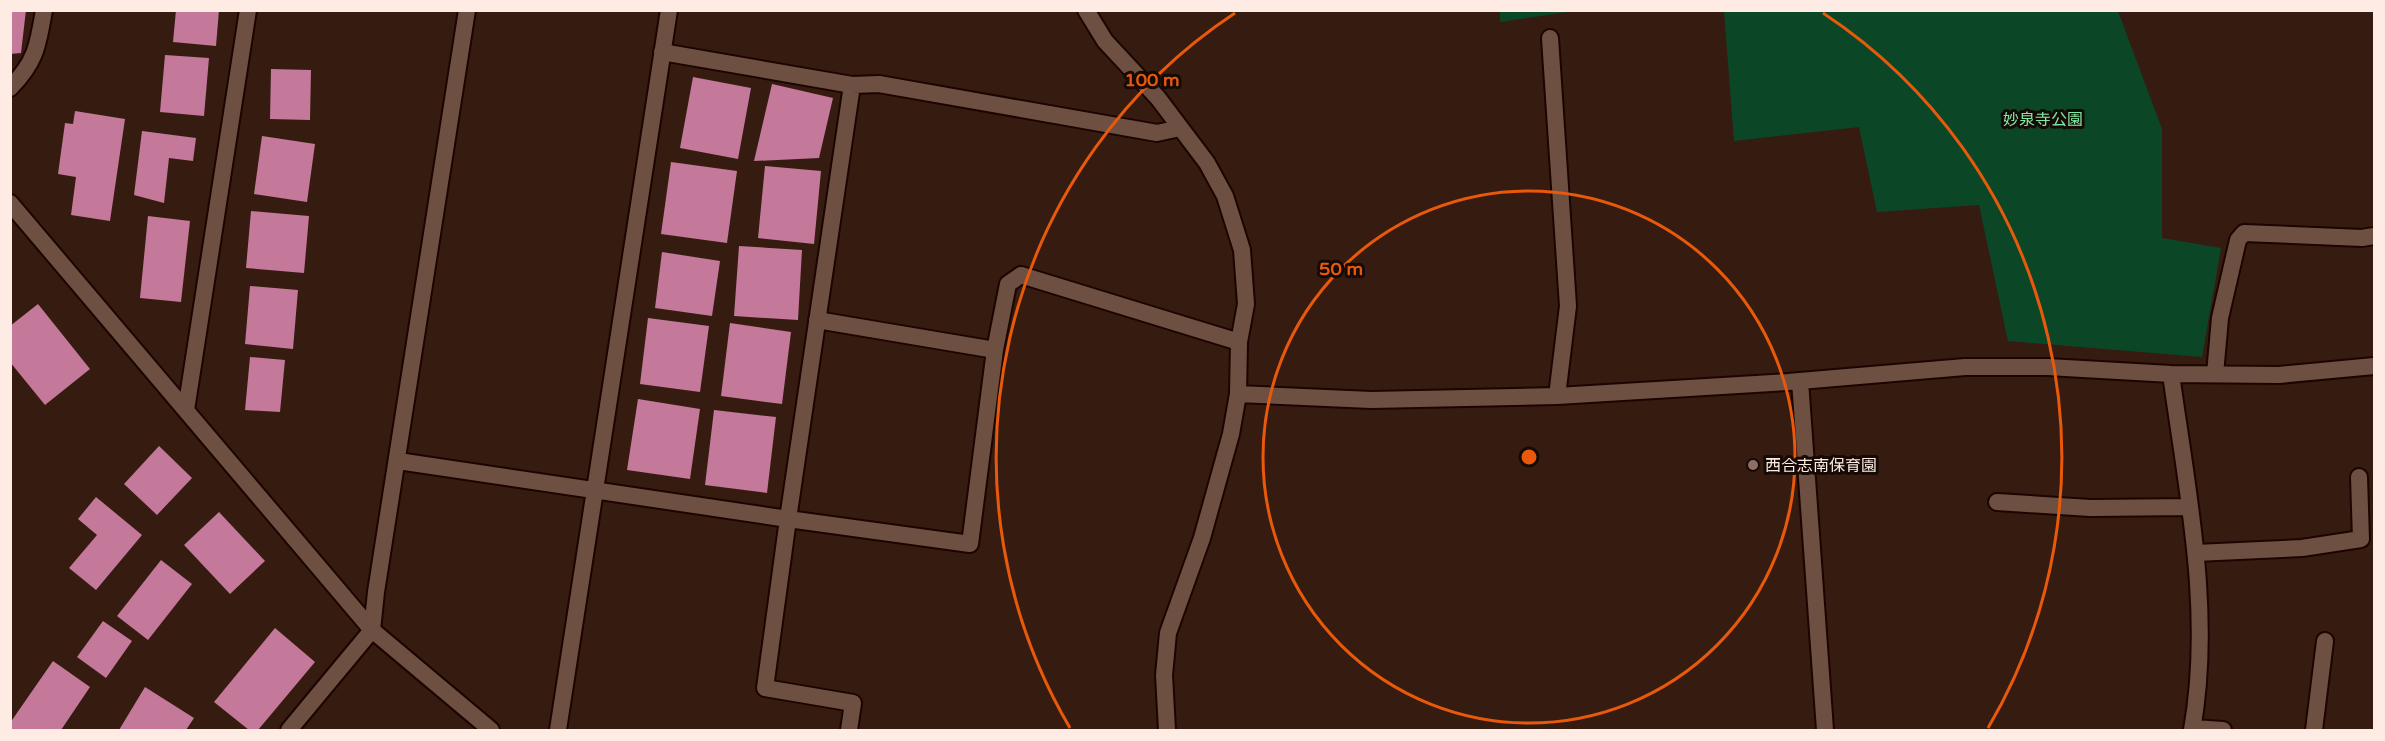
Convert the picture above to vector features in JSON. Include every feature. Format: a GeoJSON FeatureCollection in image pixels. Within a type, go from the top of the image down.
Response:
{"type":"FeatureCollection","features":[{"type":"Feature","properties":{"kind":"street"},"geometry":{"type":"LineString","coordinates":[[10,88],[27,72],[39,41],[44,10]]}},
{"type":"Feature","properties":{"kind":"street"},"geometry":{"type":"LineString","coordinates":[[186,410],[248,10]]}},
{"type":"Feature","properties":{"kind":"street"},"geometry":{"type":"LineString","coordinates":[[290,730],[372,630],[376,592],[467,10]]}},
{"type":"Feature","properties":{"kind":"street"},"geometry":{"type":"LineString","coordinates":[[558,730],[669,10]]}},
{"type":"Feature","properties":{"kind":"street"},"geometry":{"type":"LineString","coordinates":[[1086,10],[1105,41],[1158,98],[1207,163],[1225,196],[1242,250],[1246,304],[1239,342],[1238,394],[1231,434],[1202,538],[1168,633],[1164,675],[1167,730]]}},
{"type":"Feature","properties":{"kind":"street"},"geometry":{"type":"LineString","coordinates":[[1550,38],[1568,306],[1557,396]]}},
{"type":"Feature","properties":{"kind":"street"},"geometry":{"type":"LineString","coordinates":[[662,52],[852,85],[879,84],[1157,133],[1180,128]]}},
{"type":"Feature","properties":{"kind":"street"},"geometry":{"type":"LineString","coordinates":[[849,730],[853,703],[765,688],[852,85]]}},
{"type":"Feature","properties":{"kind":"street"},"geometry":{"type":"LineString","coordinates":[[10,203],[372,630],[491,730]]}},
{"type":"Feature","properties":{"kind":"street"},"geometry":{"type":"LineString","coordinates":[[2215,374],[2220,318],[2238,240],[2244,234],[2362,238],[2374,236]]}},
{"type":"Feature","properties":{"kind":"street"},"geometry":{"type":"LineString","coordinates":[[398,461],[970,544],[995,350],[1008,284],[1021,276],[1239,342]]}},
{"type":"Feature","properties":{"kind":"street"},"geometry":{"type":"LineString","coordinates":[[817,320],[995,350]]}},
{"type":"Feature","properties":{"kind":"street"},"geometry":{"type":"LineString","coordinates":[[1238,394],[1371,400],[1557,396],[1965,368],[2048,367],[2171,374],[2279,375],[2374,366]]}},
{"type":"Feature","properties":{"kind":"street"},"geometry":{"type":"LineString","coordinates":[[2171,374],[2196,553],[2201,649],[2193,729],[2223,730]]}},
{"type":"Feature","properties":{"kind":"street"},"geometry":{"type":"LineString","coordinates":[[1800,381],[1825,730]]}},
{"type":"Feature","properties":{"kind":"street"},"geometry":{"type":"LineString","coordinates":[[2196,553],[2302,548],[2361,539],[2359,477]]}},
{"type":"Feature","properties":{"kind":"street"},"geometry":{"type":"LineString","coordinates":[[1997,502],[2090,508],[2190,507]]}},
{"type":"Feature","properties":{"kind":"street"},"geometry":{"type":"LineString","coordinates":[[2314,730],[2325,641]]}},
{"type":"Feature","properties":{"kind":"green space"},"geometry":{"type":"Polygon","coordinates":[[[1500,10],[1574,10],[1574,11],[1500,22],[1500,10]]]}},
{"type":"Feature","properties":{"kind":"green space","name":"妙泉寺公園"},"geometry":{"type":"Polygon","coordinates":[[[1724,11],[2118,11],[2162,129],[2162,238],[2221,248],[2202,357],[2008,341],[1979,205],[1877,212],[1859,127],[1734,141],[1724,11]]]}},
{"type":"Feature","properties":{"kind":"building"},"geometry":{"type":"Polygon","coordinates":[[[10,10],[26,10],[21,53],[10,54],[10,10]]]}},
{"type":"Feature","properties":{"kind":"building"},"geometry":{"type":"Polygon","coordinates":[[[176,10],[219,10],[216,46],[173,42],[176,10]]]}},
{"type":"Feature","properties":{"kind":"building"},"geometry":{"type":"Polygon","coordinates":[[[165,55],[209,58],[204,116],[160,112],[165,55]]]}},
{"type":"Feature","properties":{"kind":"building"},"geometry":{"type":"Polygon","coordinates":[[[271,69],[311,70],[310,120],[270,119],[271,69]]]}},
{"type":"Feature","properties":{"kind":"building"},"geometry":{"type":"Polygon","coordinates":[[[693,77],[751,88],[738,159],[680,148],[693,77]]]}},
{"type":"Feature","properties":{"kind":"building"},"geometry":{"type":"Polygon","coordinates":[[[772,84],[833,98],[819,158],[754,161],[772,84]]]}},
{"type":"Feature","properties":{"kind":"building"},"geometry":{"type":"Polygon","coordinates":[[[75,111],[125,119],[110,221],[71,215],[76,177],[58,174],[65,123],[73,124],[75,111]]]}},
{"type":"Feature","properties":{"kind":"building"},"geometry":{"type":"Polygon","coordinates":[[[142,131],[196,138],[193,161],[169,158],[164,203],[134,195],[142,131]]]}},
{"type":"Feature","properties":{"kind":"building"},"geometry":{"type":"Polygon","coordinates":[[[262,136],[315,144],[307,202],[254,194],[262,136]]]}},
{"type":"Feature","properties":{"kind":"building"},"geometry":{"type":"Polygon","coordinates":[[[671,162],[737,171],[727,243],[661,234],[671,162]]]}},
{"type":"Feature","properties":{"kind":"building"},"geometry":{"type":"Polygon","coordinates":[[[765,166],[821,171],[814,244],[758,238],[765,166]]]}},
{"type":"Feature","properties":{"kind":"building"},"geometry":{"type":"Polygon","coordinates":[[[251,211],[309,216],[304,273],[246,268],[251,211]]]}},
{"type":"Feature","properties":{"kind":"building"},"geometry":{"type":"Polygon","coordinates":[[[148,216],[190,221],[181,302],[140,298],[148,216]]]}},
{"type":"Feature","properties":{"kind":"building"},"geometry":{"type":"Polygon","coordinates":[[[739,246],[802,250],[798,320],[734,316],[739,246]]]}},
{"type":"Feature","properties":{"kind":"building"},"geometry":{"type":"Polygon","coordinates":[[[662,252],[720,261],[712,316],[655,308],[662,252]]]}},
{"type":"Feature","properties":{"kind":"building"},"geometry":{"type":"Polygon","coordinates":[[[250,286],[298,290],[293,349],[245,344],[250,286]]]}},
{"type":"Feature","properties":{"kind":"building"},"geometry":{"type":"Polygon","coordinates":[[[38,304],[90,369],[45,405],[10,362],[10,326],[38,304]]]}},
{"type":"Feature","properties":{"kind":"building"},"geometry":{"type":"Polygon","coordinates":[[[648,318],[709,326],[700,392],[640,384],[648,318]]]}},
{"type":"Feature","properties":{"kind":"building"},"geometry":{"type":"Polygon","coordinates":[[[730,323],[791,332],[782,404],[721,396],[730,323]]]}},
{"type":"Feature","properties":{"kind":"building"},"geometry":{"type":"Polygon","coordinates":[[[250,357],[285,360],[280,412],[245,410],[250,357]]]}},
{"type":"Feature","properties":{"kind":"building"},"geometry":{"type":"Polygon","coordinates":[[[638,399],[700,409],[690,479],[627,470],[638,399]]]}},
{"type":"Feature","properties":{"kind":"building"},"geometry":{"type":"Polygon","coordinates":[[[714,410],[776,417],[767,493],[705,485],[714,410]]]}},
{"type":"Feature","properties":{"kind":"building"},"geometry":{"type":"Polygon","coordinates":[[[159,446],[192,478],[157,515],[124,484],[159,446]]]}},
{"type":"Feature","properties":{"kind":"building"},"geometry":{"type":"Polygon","coordinates":[[[96,497],[142,535],[96,590],[69,568],[97,535],[78,519],[96,497]]]}},
{"type":"Feature","properties":{"kind":"building"},"geometry":{"type":"Polygon","coordinates":[[[219,512],[265,561],[230,594],[184,545],[219,512]]]}},
{"type":"Feature","properties":{"kind":"building"},"geometry":{"type":"Polygon","coordinates":[[[161,560],[192,584],[148,640],[117,616],[161,560]]]}},
{"type":"Feature","properties":{"kind":"building"},"geometry":{"type":"Polygon","coordinates":[[[103,621],[132,641],[106,678],[77,657],[103,621]]]}},
{"type":"Feature","properties":{"kind":"building"},"geometry":{"type":"Polygon","coordinates":[[[275,628],[315,662],[258,730],[249,730],[214,702],[275,628]]]}},
{"type":"Feature","properties":{"kind":"building"},"geometry":{"type":"Polygon","coordinates":[[[53,661],[90,687],[61,730],[12,730],[10,723],[53,661]]]}},
{"type":"Feature","properties":{"kind":"building"},"geometry":{"type":"Polygon","coordinates":[[[145,687],[194,718],[186,730],[119,730],[145,687]]]}},
{"type":"Feature","properties":{"kind":"place","name":"西合志南保育園"},"geometry":{"type":"Point","coordinates":[1753,465]}}]}
